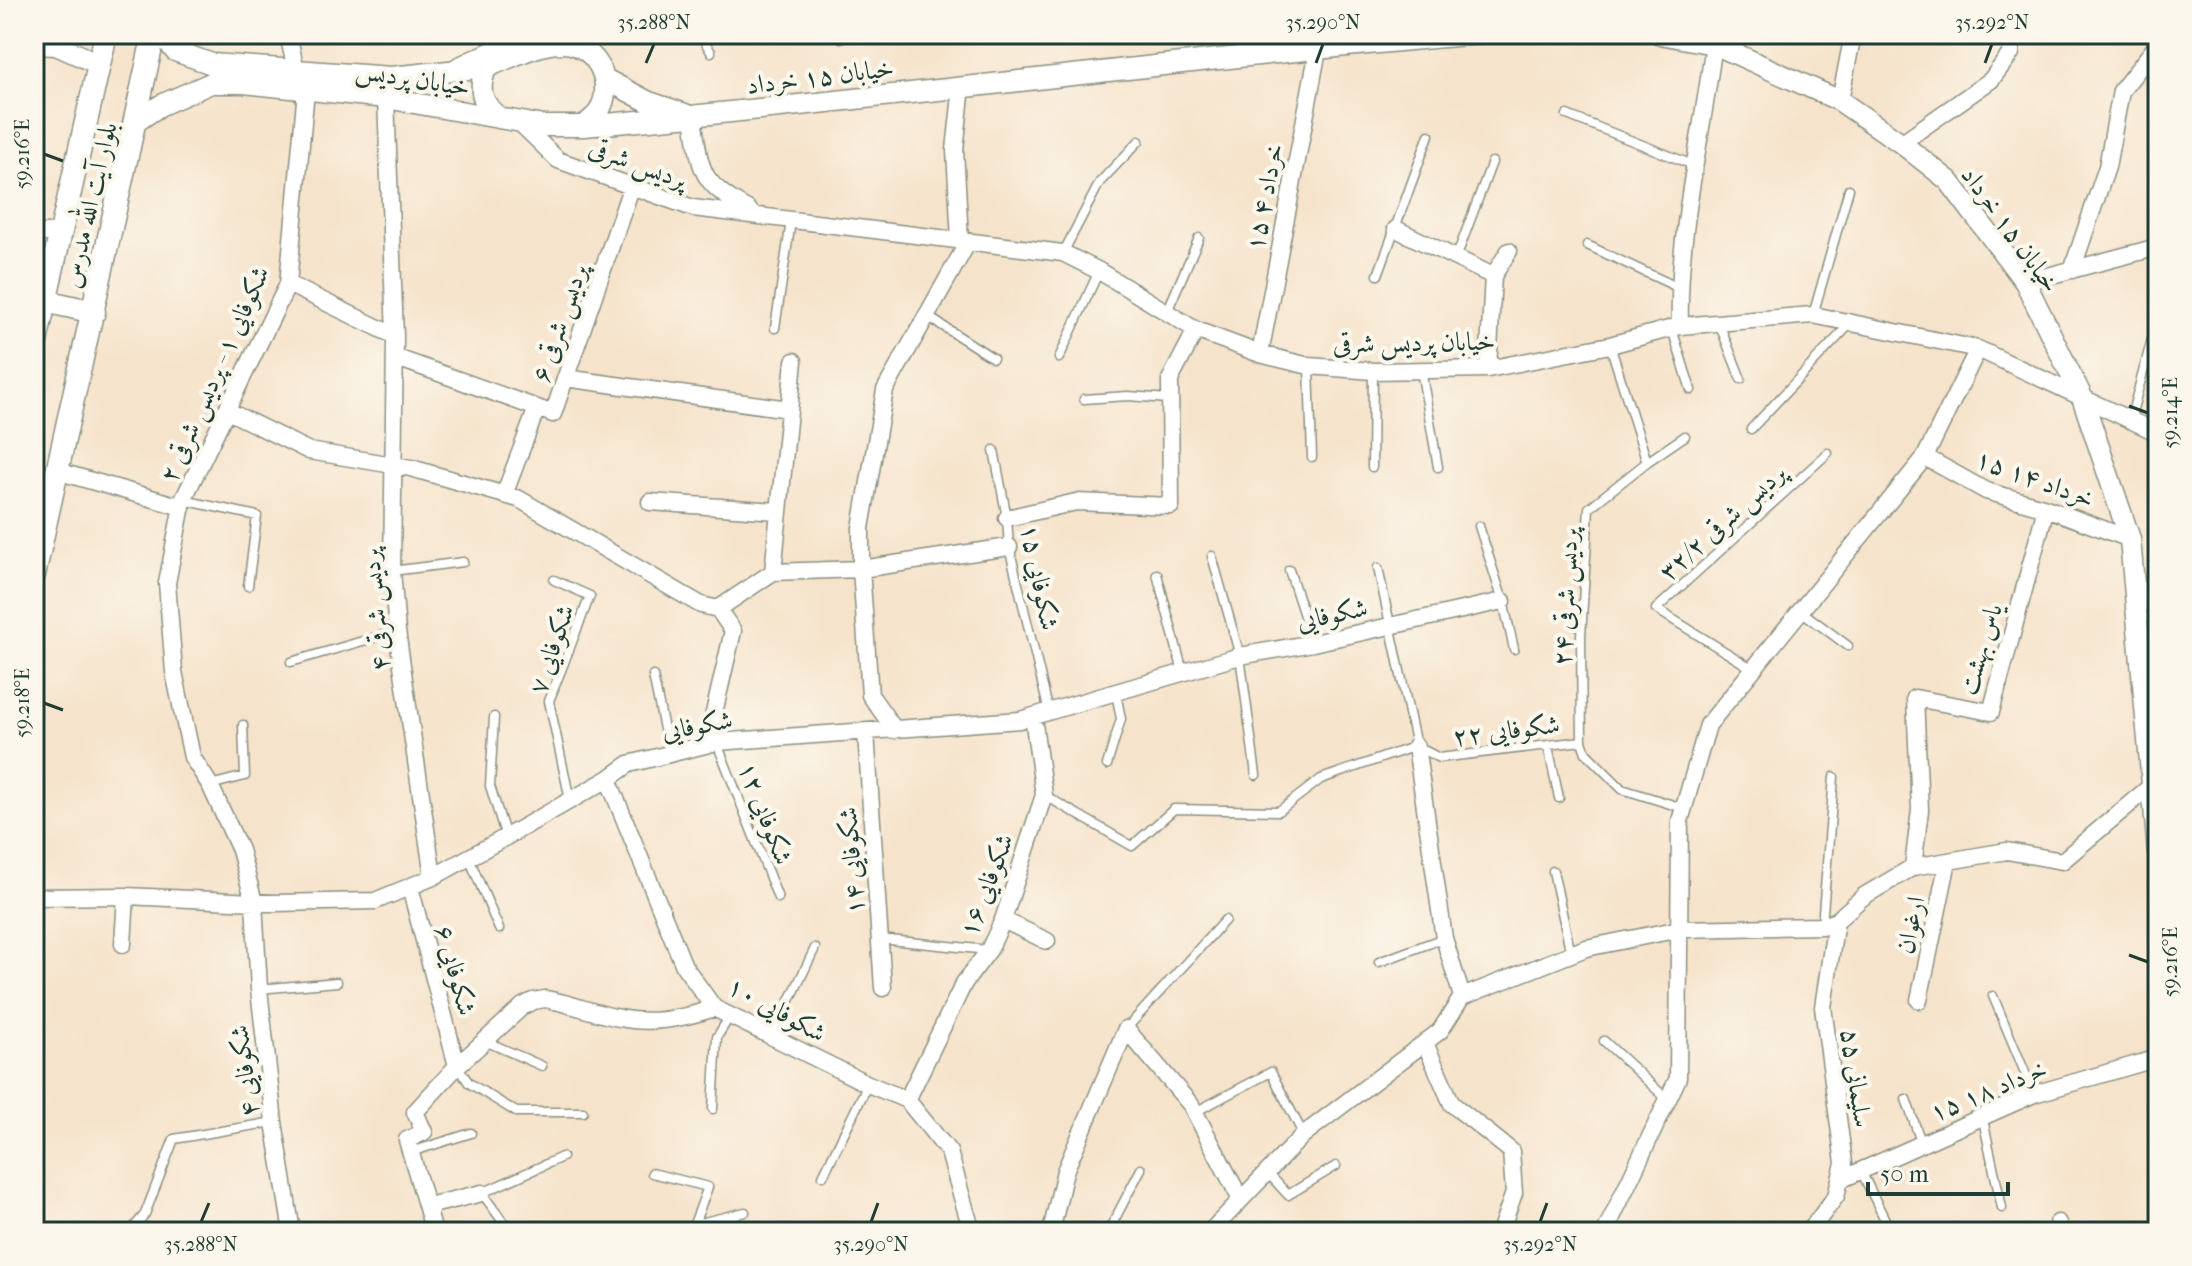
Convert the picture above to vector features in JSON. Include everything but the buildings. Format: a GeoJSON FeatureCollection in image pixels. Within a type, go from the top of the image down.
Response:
{"type":"FeatureCollection","features":[{"type":"Feature","properties":{"kind":"main road","name":"بلوار آیت الله مدرس"},"geometry":{"type":"LineString","coordinates":[[34,350],[106,34]]}},
{"type":"Feature","properties":{"kind":"main road","name":"بلوار آیت الله مدرس"},"geometry":{"type":"LineString","coordinates":[[34,575],[154,34]]}},
{"type":"Feature","properties":{"kind":"main road"},"geometry":{"type":"LineString","coordinates":[[45,301],[94,312]]}},
{"type":"Feature","properties":{"kind":"street","name":"خیابان پردیس"},"geometry":{"type":"LineString","coordinates":[[163,34],[175,51],[212,64],[391,77],[444,72],[492,50]]}},
{"type":"Feature","properties":{"kind":"street"},"geometry":{"type":"LineString","coordinates":[[288,34],[296,70]]}},
{"type":"Feature","properties":{"kind":"street"},"geometry":{"type":"LineString","coordinates":[[492,50],[585,42],[605,79],[605,97],[597,114],[584,126],[544,126],[509,120],[490,111],[483,101],[482,78],[492,50],[526,34]]}},
{"type":"Feature","properties":{"kind":"street"},"geometry":{"type":"LineString","coordinates":[[1249,56],[1271,34]]}},
{"type":"Feature","properties":{"kind":"street","name":"خیابان ۱۵ خرداد"},"geometry":{"type":"LineString","coordinates":[[584,126],[1318,50],[1373,38],[1479,34]]}},
{"type":"Feature","properties":{"kind":"street","name":"خیابان ۱۵ خرداد"},"geometry":{"type":"LineString","coordinates":[[1660,34],[1715,39],[1840,101],[1949,181],[2025,282],[2082,397],[2130,539],[2158,852]]}},
{"type":"Feature","properties":{"kind":"street"},"geometry":{"type":"LineString","coordinates":[[1840,101],[1853,34]]}},
{"type":"Feature","properties":{"kind":"street"},"geometry":{"type":"LineString","coordinates":[[1901,143],[1991,80],[2011,53],[2013,34]]}},
{"type":"Feature","properties":{"kind":"street"},"geometry":{"type":"LineString","coordinates":[[1676,328],[1693,165],[1715,39]]}},
{"type":"Feature","properties":{"kind":"street"},"geometry":{"type":"LineString","coordinates":[[34,44],[56,45],[99,64]]}},
{"type":"Feature","properties":{"kind":"street"},"geometry":{"type":"LineString","coordinates":[[2072,270],[2107,167],[2121,91],[2158,44]]}},
{"type":"Feature","properties":{"kind":"street","name":"۱۵ خرداد ۴"},"geometry":{"type":"LineString","coordinates":[[1260,354],[1318,50]]}},
{"type":"Feature","properties":{"kind":"street"},"geometry":{"type":"LineString","coordinates":[[605,79],[649,102],[693,117],[700,167],[714,187],[758,215]]}},
{"type":"Feature","properties":{"kind":"street","name":"خیابان پردیس"},"geometry":{"type":"LineString","coordinates":[[137,121],[161,105],[211,83],[243,83],[386,98],[509,120]]}},
{"type":"Feature","properties":{"kind":"street"},"geometry":{"type":"LineString","coordinates":[[895,730],[870,695],[861,528],[885,390],[964,241],[955,150],[962,86]]}},
{"type":"Feature","properties":{"kind":"street","name":"شکوفایی ۱ - پردیس شرقی ۲"},"geometry":{"type":"LineString","coordinates":[[254,902],[240,850],[210,785],[192,757],[174,672],[167,583],[182,504],[288,284],[306,90]]}},
{"type":"Feature","properties":{"kind":"street","name":"پردیس شرقی ۴"},"geometry":{"type":"LineString","coordinates":[[386,98],[397,358],[392,571],[397,631],[433,877]]}},
{"type":"Feature","properties":{"kind":"street","name":"پردیس شرقی"},"geometry":{"type":"LineString","coordinates":[[509,120],[558,160],[631,188],[693,208],[758,215]]}},
{"type":"Feature","properties":{"kind":"street","name":"پردیس شرقی ۶"},"geometry":{"type":"LineString","coordinates":[[504,495],[537,408],[553,414],[631,188]]}},
{"type":"Feature","properties":{"kind":"street","name":"خیابان پردیس شرقی"},"geometry":{"type":"LineString","coordinates":[[758,215],[1063,253],[1099,271],[1196,330],[1260,354],[1309,366],[1373,371],[1488,369],[1718,321],[1813,315],[1978,349],[2158,433]]}},
{"type":"Feature","properties":{"kind":"street"},"geometry":{"type":"LineString","coordinates":[[1396,229],[1493,276]]}},
{"type":"Feature","properties":{"kind":"street"},"geometry":{"type":"LineString","coordinates":[[34,233],[61,233]]}},
{"type":"Feature","properties":{"kind":"street"},"geometry":{"type":"LineString","coordinates":[[2025,282],[2158,247]]}},
{"type":"Feature","properties":{"kind":"street"},"geometry":{"type":"LineString","coordinates":[[1488,369],[1493,276],[1509,251]]}},
{"type":"Feature","properties":{"kind":"street"},"geometry":{"type":"LineString","coordinates":[[288,284],[395,336]]}},
{"type":"Feature","properties":{"kind":"street"},"geometry":{"type":"LineString","coordinates":[[1007,518],[1076,502],[1171,506],[1170,380],[1196,330]]}},
{"type":"Feature","properties":{"kind":"street"},"geometry":{"type":"LineString","coordinates":[[1605,1232],[1678,1078],[1680,821],[1708,725],[1925,457],[1978,349]]}},
{"type":"Feature","properties":{"kind":"street"},"geometry":{"type":"LineString","coordinates":[[397,358],[537,408]]}},
{"type":"Feature","properties":{"kind":"street"},"geometry":{"type":"LineString","coordinates":[[773,572],[794,361]]}},
{"type":"Feature","properties":{"kind":"street"},"geometry":{"type":"LineString","coordinates":[[565,378],[789,409]]}},
{"type":"Feature","properties":{"kind":"street"},"geometry":{"type":"LineString","coordinates":[[226,410],[309,451],[393,464],[519,499],[701,605],[718,609],[733,631],[712,742]]}},
{"type":"Feature","properties":{"kind":"street","name":"۱۵ خرداد ۱۴"},"geometry":{"type":"LineString","coordinates":[[1925,457],[1986,491],[2046,508],[2130,539]]}},
{"type":"Feature","properties":{"kind":"street"},"geometry":{"type":"LineString","coordinates":[[57,471],[182,504]]}},
{"type":"Feature","properties":{"kind":"street"},"geometry":{"type":"LineString","coordinates":[[650,502],[778,511]]}},
{"type":"Feature","properties":{"kind":"street","name":"یاس بهشت"},"geometry":{"type":"LineString","coordinates":[[1913,867],[1920,810],[1915,698],[1991,712],[2046,508]]}},
{"type":"Feature","properties":{"kind":"street"},"geometry":{"type":"LineString","coordinates":[[718,609],[773,572],[861,569],[1009,547]]}},
{"type":"Feature","properties":{"kind":"street","name":"شکوفایی"},"geometry":{"type":"LineString","coordinates":[[34,897],[126,896],[254,902],[375,901],[433,877],[608,779],[629,764],[669,753],[712,742],[895,730],[1041,714],[1240,656],[1503,601]]}},
{"type":"Feature","properties":{"kind":"street","name":"شکوفایی ۱۶"},"geometry":{"type":"LineString","coordinates":[[907,1100],[964,983],[989,950],[1003,920],[1044,795],[1041,714]]}},
{"type":"Feature","properties":{"kind":"street","name":"شکوفایی ۱۴"},"geometry":{"type":"LineString","coordinates":[[866,732],[883,988]]}},
{"type":"Feature","properties":{"kind":"street"},"geometry":{"type":"LineString","coordinates":[[1416,746],[1444,938],[1462,997]]}},
{"type":"Feature","properties":{"kind":"street","name":"شکوفایی ۱۰"},"geometry":{"type":"LineString","coordinates":[[608,779],[684,966],[722,1012],[907,1100],[949,1152],[972,1232]]}},
{"type":"Feature","properties":{"kind":"street"},"geometry":{"type":"LineString","coordinates":[[1210,1232],[1303,1135],[1440,1031],[1462,997],[1586,948],[1680,929],[1829,923],[1864,896],[1913,867],[2007,851],[2062,861],[2151,786]]}},
{"type":"Feature","properties":{"kind":"street","name":"ارغوان"},"geometry":{"type":"LineString","coordinates":[[1919,1000],[1948,861]]}},
{"type":"Feature","properties":{"kind":"street","name":"شکوفایی ۶"},"geometry":{"type":"LineString","coordinates":[[410,887],[457,1066]]}},
{"type":"Feature","properties":{"kind":"street"},"geometry":{"type":"LineString","coordinates":[[123,944],[126,896]]}},
{"type":"Feature","properties":{"kind":"street","name":"شکوفایی ۴"},"geometry":{"type":"LineString","coordinates":[[254,902],[259,989],[274,1122],[292,1232]]}},
{"type":"Feature","properties":{"kind":"street"},"geometry":{"type":"LineString","coordinates":[[1003,920],[1047,941]]}},
{"type":"Feature","properties":{"kind":"street","name":"سلیمانی ۵۵"},"geometry":{"type":"LineString","coordinates":[[1809,1232],[1836,1196],[1844,1163],[1823,1007],[1829,923]]}},
{"type":"Feature","properties":{"kind":"street"},"geometry":{"type":"LineString","coordinates":[[434,1232],[407,1140],[424,1132],[415,1112],[457,1066],[523,1006],[533,1001],[557,1001],[622,1019],[654,1020],[722,1012]]}},
{"type":"Feature","properties":{"kind":"street"},"geometry":{"type":"LineString","coordinates":[[1051,1232],[1065,1171],[1126,1029],[1195,1112],[1241,1200]]}},
{"type":"Feature","properties":{"kind":"street"},"geometry":{"type":"LineString","coordinates":[[1425,1043],[1452,1104],[1511,1151],[1514,1193],[1500,1232]]}},
{"type":"Feature","properties":{"kind":"street","name":"۱۵ خرداد ۱۸"},"geometry":{"type":"LineString","coordinates":[[1840,1180],[2034,1094],[2158,1058]]}},
{"type":"Feature","properties":{"kind":"street"},"geometry":{"type":"LineString","coordinates":[[428,1206],[482,1193]]}},
{"type":"Feature","properties":{"kind":"lane"},"geometry":{"type":"LineString","coordinates":[[700,34],[711,52]]}},
{"type":"Feature","properties":{"kind":"lane"},"geometry":{"type":"LineString","coordinates":[[1567,115],[1693,165]]}},
{"type":"Feature","properties":{"kind":"lane"},"geometry":{"type":"LineString","coordinates":[[1378,275],[1429,135]]}},
{"type":"Feature","properties":{"kind":"lane"},"geometry":{"type":"LineString","coordinates":[[1063,253],[1100,182],[1139,141]]}},
{"type":"Feature","properties":{"kind":"lane"},"geometry":{"type":"LineString","coordinates":[[1456,258],[1492,162]]}},
{"type":"Feature","properties":{"kind":"lane"},"geometry":{"type":"LineString","coordinates":[[1813,315],[1849,189]]}},
{"type":"Feature","properties":{"kind":"lane"},"geometry":{"type":"LineString","coordinates":[[775,328],[791,221]]}},
{"type":"Feature","properties":{"kind":"lane"},"geometry":{"type":"LineString","coordinates":[[1166,314],[1199,238]]}},
{"type":"Feature","properties":{"kind":"lane"},"geometry":{"type":"LineString","coordinates":[[1587,245],[1679,288]]}},
{"type":"Feature","properties":{"kind":"lane"},"geometry":{"type":"LineString","coordinates":[[1059,358],[1099,271]]}},
{"type":"Feature","properties":{"kind":"lane"},"geometry":{"type":"LineString","coordinates":[[926,316],[993,358]]}},
{"type":"Feature","properties":{"kind":"lane"},"geometry":{"type":"LineString","coordinates":[[1718,321],[1741,379]]}},
{"type":"Feature","properties":{"kind":"lane"},"geometry":{"type":"LineString","coordinates":[[1751,429],[1851,323]]}},
{"type":"Feature","properties":{"kind":"lane"},"geometry":{"type":"LineString","coordinates":[[1676,328],[1691,390]]}},
{"type":"Feature","properties":{"kind":"lane"},"geometry":{"type":"LineString","coordinates":[[2130,421],[2155,328]]}},
{"type":"Feature","properties":{"kind":"lane"},"geometry":{"type":"LineString","coordinates":[[1610,345],[1647,462]]}},
{"type":"Feature","properties":{"kind":"lane"},"geometry":{"type":"LineString","coordinates":[[1309,366],[1312,457]]}},
{"type":"Feature","properties":{"kind":"lane"},"geometry":{"type":"LineString","coordinates":[[1421,370],[1438,467]]}},
{"type":"Feature","properties":{"kind":"lane"},"geometry":{"type":"LineString","coordinates":[[1372,467],[1373,371]]}},
{"type":"Feature","properties":{"kind":"lane"},"geometry":{"type":"LineString","coordinates":[[1084,399],[1128,396],[1170,399]]}},
{"type":"Feature","properties":{"kind":"lane","name":"پردیس شرقی ۲۴"},"geometry":{"type":"LineString","coordinates":[[1582,741],[1581,635],[1589,508],[1685,436]]}},
{"type":"Feature","properties":{"kind":"lane","name":"شکوفایی ۱۵"},"geometry":{"type":"LineString","coordinates":[[994,450],[1041,714]]}},
{"type":"Feature","properties":{"kind":"lane","name":"پردیس شرقی ۳۲/۲"},"geometry":{"type":"LineString","coordinates":[[1753,669],[1656,609],[1828,453]]}},
{"type":"Feature","properties":{"kind":"lane"},"geometry":{"type":"LineString","coordinates":[[182,504],[257,516],[248,586]]}},
{"type":"Feature","properties":{"kind":"lane"},"geometry":{"type":"LineString","coordinates":[[1479,526],[1503,601],[1514,649]]}},
{"type":"Feature","properties":{"kind":"lane"},"geometry":{"type":"LineString","coordinates":[[1212,556],[1240,656],[1256,775]]}},
{"type":"Feature","properties":{"kind":"lane"},"geometry":{"type":"LineString","coordinates":[[392,571],[463,562]]}},
{"type":"Feature","properties":{"kind":"lane","name":"شکوفایی ۲۲"},"geometry":{"type":"LineString","coordinates":[[1378,568],[1416,746],[1439,758],[1582,741]]}},
{"type":"Feature","properties":{"kind":"lane"},"geometry":{"type":"LineString","coordinates":[[1289,570],[1313,643]]}},
{"type":"Feature","properties":{"kind":"lane"},"geometry":{"type":"LineString","coordinates":[[1157,574],[1183,672]]}},
{"type":"Feature","properties":{"kind":"lane","name":"شکوفایی ۷"},"geometry":{"type":"LineString","coordinates":[[554,580],[590,596],[549,701],[570,800]]}},
{"type":"Feature","properties":{"kind":"lane"},"geometry":{"type":"LineString","coordinates":[[1801,611],[1848,646]]}},
{"type":"Feature","properties":{"kind":"lane"},"geometry":{"type":"LineString","coordinates":[[291,662],[397,631]]}},
{"type":"Feature","properties":{"kind":"lane"},"geometry":{"type":"LineString","coordinates":[[653,676],[669,753]]}},
{"type":"Feature","properties":{"kind":"lane"},"geometry":{"type":"LineString","coordinates":[[1107,765],[1121,719],[1116,693]]}},
{"type":"Feature","properties":{"kind":"lane"},"geometry":{"type":"LineString","coordinates":[[494,717],[490,786],[506,837]]}},
{"type":"Feature","properties":{"kind":"lane"},"geometry":{"type":"LineString","coordinates":[[210,785],[245,776],[243,725]]}},
{"type":"Feature","properties":{"kind":"lane"},"geometry":{"type":"LineString","coordinates":[[1582,741],[1586,753],[1622,789],[1683,808]]}},
{"type":"Feature","properties":{"kind":"lane","name":"شکوفایی ۱۲"},"geometry":{"type":"LineString","coordinates":[[712,742],[778,898]]}},
{"type":"Feature","properties":{"kind":"lane"},"geometry":{"type":"LineString","coordinates":[[1044,795],[1132,846],[1174,809],[1279,811],[1321,779],[1416,746]]}},
{"type":"Feature","properties":{"kind":"lane"},"geometry":{"type":"LineString","coordinates":[[1548,746],[1559,798]]}},
{"type":"Feature","properties":{"kind":"lane"},"geometry":{"type":"LineString","coordinates":[[1829,923],[1834,777]]}},
{"type":"Feature","properties":{"kind":"lane"},"geometry":{"type":"LineString","coordinates":[[469,857],[499,929]]}},
{"type":"Feature","properties":{"kind":"lane"},"geometry":{"type":"LineString","coordinates":[[1553,871],[1571,954]]}},
{"type":"Feature","properties":{"kind":"lane"},"geometry":{"type":"LineString","coordinates":[[1126,1029],[1225,920]]}},
{"type":"Feature","properties":{"kind":"lane"},"geometry":{"type":"LineString","coordinates":[[1379,962],[1444,938]]}},
{"type":"Feature","properties":{"kind":"lane"},"geometry":{"type":"LineString","coordinates":[[880,939],[989,950]]}},
{"type":"Feature","properties":{"kind":"lane"},"geometry":{"type":"LineString","coordinates":[[773,1036],[815,948]]}},
{"type":"Feature","properties":{"kind":"lane"},"geometry":{"type":"LineString","coordinates":[[259,989],[337,982]]}},
{"type":"Feature","properties":{"kind":"lane"},"geometry":{"type":"LineString","coordinates":[[1993,996],[2034,1094]]}},
{"type":"Feature","properties":{"kind":"lane"},"geometry":{"type":"LineString","coordinates":[[713,1109],[717,1037],[722,1012]]}},
{"type":"Feature","properties":{"kind":"lane"},"geometry":{"type":"LineString","coordinates":[[484,1041],[542,1066]]}},
{"type":"Feature","properties":{"kind":"lane"},"geometry":{"type":"LineString","coordinates":[[1604,1041],[1668,1100]]}},
{"type":"Feature","properties":{"kind":"lane"},"geometry":{"type":"LineString","coordinates":[[457,1066],[469,1083],[516,1112],[583,1112]]}},
{"type":"Feature","properties":{"kind":"lane"},"geometry":{"type":"LineString","coordinates":[[1195,1112],[1271,1072],[1303,1135]]}},
{"type":"Feature","properties":{"kind":"lane"},"geometry":{"type":"LineString","coordinates":[[823,1176],[868,1084]]}},
{"type":"Feature","properties":{"kind":"lane"},"geometry":{"type":"LineString","coordinates":[[1906,1099],[1921,1142]]}},
{"type":"Feature","properties":{"kind":"lane"},"geometry":{"type":"LineString","coordinates":[[1982,1115],[2002,1208]]}},
{"type":"Feature","properties":{"kind":"lane"},"geometry":{"type":"LineString","coordinates":[[130,1232],[145,1214],[174,1139],[274,1122]]}},
{"type":"Feature","properties":{"kind":"lane"},"geometry":{"type":"LineString","coordinates":[[411,1152],[471,1133]]}},
{"type":"Feature","properties":{"kind":"lane"},"geometry":{"type":"LineString","coordinates":[[508,1229],[482,1193],[562,1157]]}},
{"type":"Feature","properties":{"kind":"lane"},"geometry":{"type":"LineString","coordinates":[[1268,1173],[1288,1195],[1336,1166]]}},
{"type":"Feature","properties":{"kind":"lane"},"geometry":{"type":"LineString","coordinates":[[1108,1232],[1141,1169]]}},
{"type":"Feature","properties":{"kind":"lane"},"geometry":{"type":"LineString","coordinates":[[1861,1170],[1891,1232]]}},
{"type":"Feature","properties":{"kind":"lane"},"geometry":{"type":"LineString","coordinates":[[652,1173],[708,1187],[694,1228]]}},
{"type":"Feature","properties":{"kind":"lane"},"geometry":{"type":"LineString","coordinates":[[694,1228],[745,1212]]}}]}
